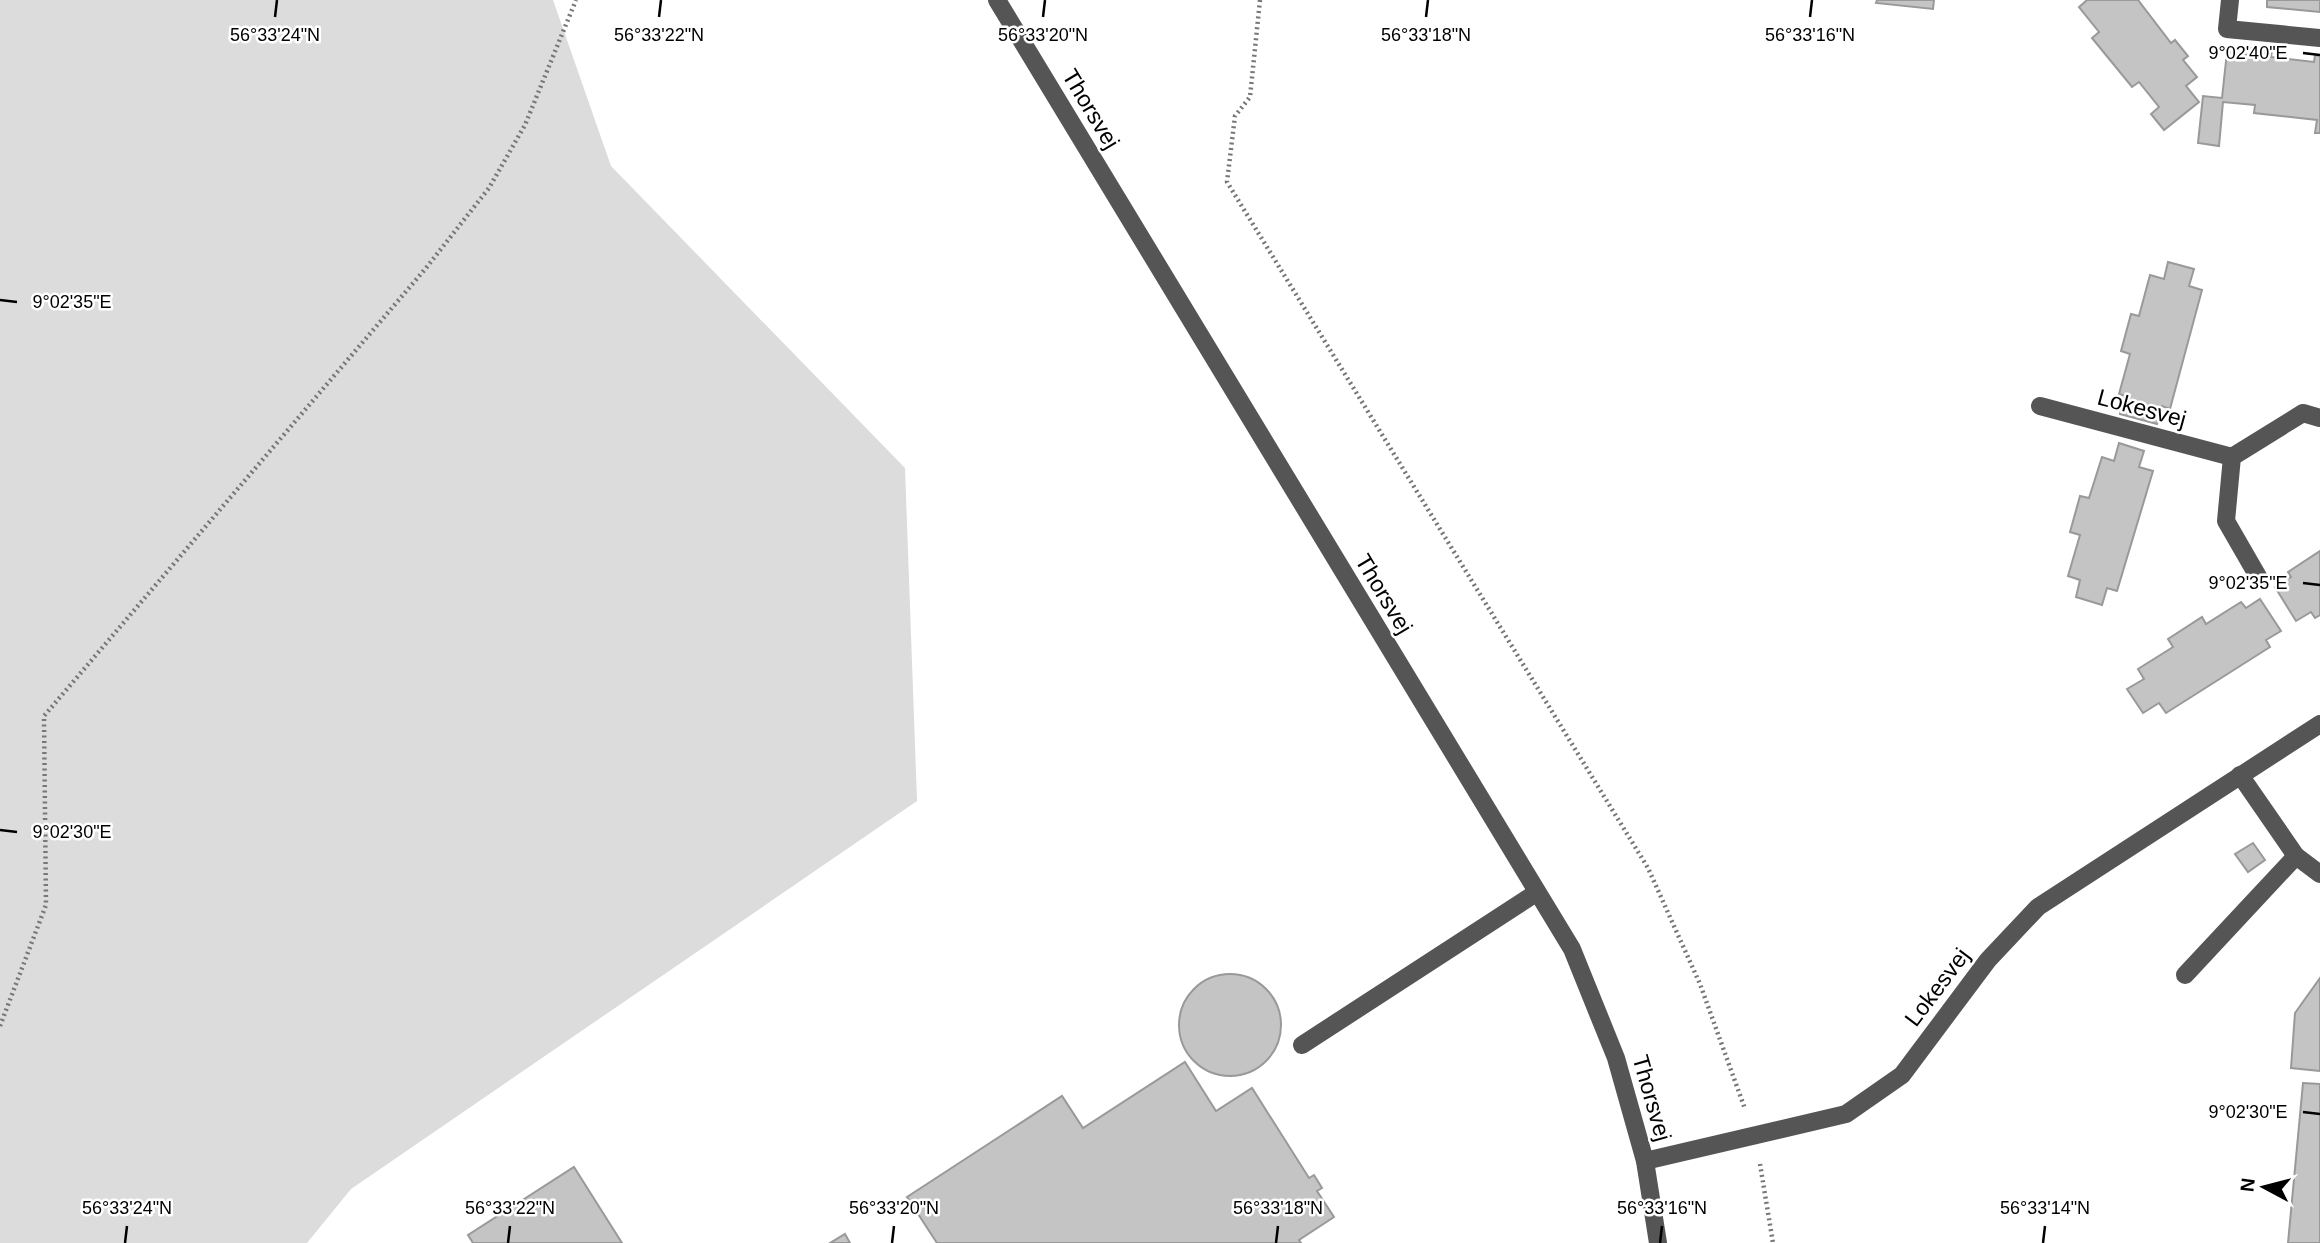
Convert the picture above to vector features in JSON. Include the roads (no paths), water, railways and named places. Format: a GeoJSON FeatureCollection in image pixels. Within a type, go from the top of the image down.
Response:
{"type":"FeatureCollection","features":[{"type":"Feature","properties":{"kind":"street","name":"Thorsvej"},"geometry":{"type":"LineString","coordinates":[[997,0],[1572,949],[1611,1046],[1645,1161],[1658,1243]]}},
{"type":"Feature","properties":{"kind":"street"},"geometry":{"type":"LineString","coordinates":[[2230,0],[2227,29],[2320,38]]}},
{"type":"Feature","properties":{"kind":"street","name":"Lokesvej"},"geometry":{"type":"LineString","coordinates":[[2040,406],[2232,457]]}},
{"type":"Feature","properties":{"kind":"street"},"geometry":{"type":"LineString","coordinates":[[2260,580],[2226,521],[2232,457],[2303,413],[2320,418]]}},
{"type":"Feature","properties":{"kind":"street","name":"Lokesvej"},"geometry":{"type":"LineString","coordinates":[[1645,1161],[1846,1114],[1902,1075],[1987,960],[2038,906],[2320,724]]}},
{"type":"Feature","properties":{"kind":"street"},"geometry":{"type":"LineString","coordinates":[[2240,775],[2296,856],[2320,874]]}},
{"type":"Feature","properties":{"kind":"street"},"geometry":{"type":"LineString","coordinates":[[2185,975],[2296,856]]}},
{"type":"Feature","properties":{"kind":"street"},"geometry":{"type":"LineString","coordinates":[[1302,1045],[1536,893]]}}]}
